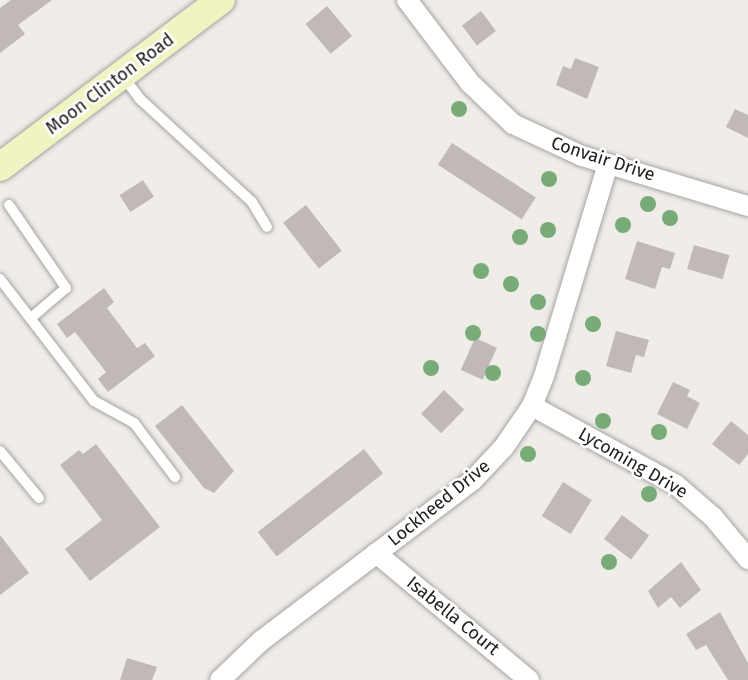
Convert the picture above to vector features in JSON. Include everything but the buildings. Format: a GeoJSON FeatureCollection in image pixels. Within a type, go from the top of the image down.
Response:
{"type":"FeatureCollection","features":[{"type":"Feature","properties":{"kind":"street","name":"Moon Clinton Road"},"geometry":{"type":"LineString","coordinates":[[0,167],[221,0]]}},
{"type":"Feature","properties":{"kind":"street","name":"Convair Drive"},"geometry":{"type":"LineString","coordinates":[[407,0],[470,83],[496,111],[556,146],[748,206]]}},
{"type":"Feature","properties":{"kind":"street","name":"Lockheed Drive"},"geometry":{"type":"LineString","coordinates":[[220,680],[248,652],[481,472],[504,447],[532,406],[558,334],[608,164]]}},
{"type":"Feature","properties":{"kind":"street","name":"Lycoming Drive"},"geometry":{"type":"LineString","coordinates":[[532,406],[676,485],[713,517],[748,559]]}},
{"type":"Feature","properties":{"kind":"street","name":"Isabella Court"},"geometry":{"type":"LineString","coordinates":[[376,553],[529,680]]}},
{"type":"Feature","properties":{"kind":"lane"},"geometry":{"type":"LineString","coordinates":[[122,75],[140,99],[252,202],[267,227]]}},
{"type":"Feature","properties":{"kind":"lane"},"geometry":{"type":"LineString","coordinates":[[9,205],[66,288],[32,317]]}},
{"type":"Feature","properties":{"kind":"lane"},"geometry":{"type":"LineString","coordinates":[[0,279],[32,317],[94,401],[134,423],[175,477]]}},
{"type":"Feature","properties":{"kind":"lane"},"geometry":{"type":"LineString","coordinates":[[0,451],[39,498]]}}]}
